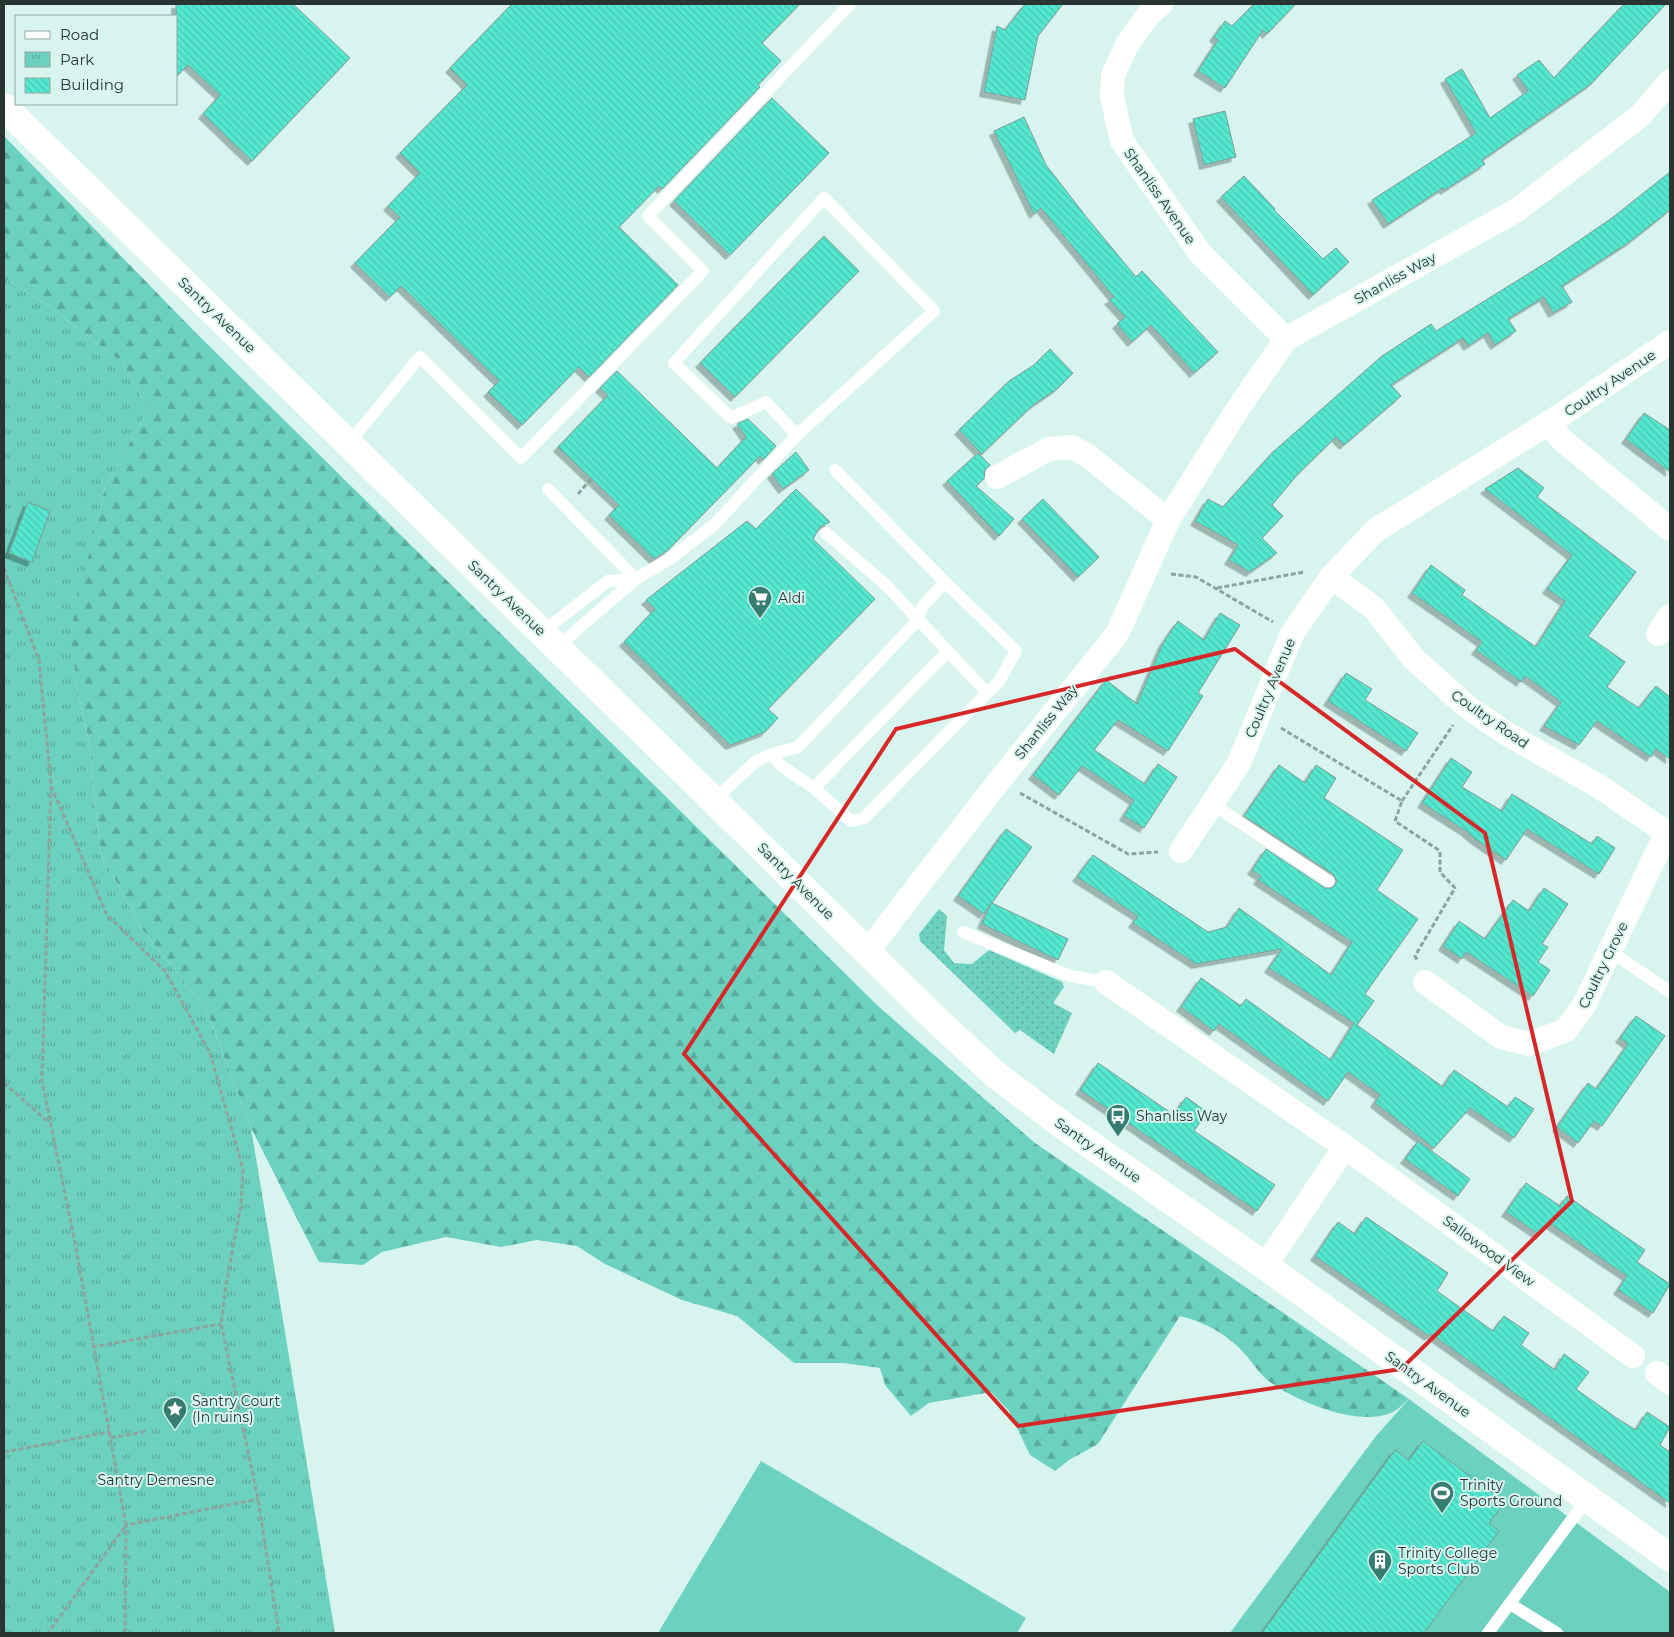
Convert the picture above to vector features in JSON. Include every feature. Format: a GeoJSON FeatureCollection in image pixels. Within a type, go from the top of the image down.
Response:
{"type":"FeatureCollection","features":[{"type":"Feature","properties":{"kind":"main road","name":"Santry Avenue"},"geometry":{"type":"LineString","coordinates":[[4,107],[714,800],[874,943],[996,1075],[1065,1127],[1265,1266],[1670,1558]]}},
{"type":"Feature","properties":{"kind":"street","name":"Shanliss Avenue"},"geometry":{"type":"LineString","coordinates":[[1161,4],[1148,14],[1127,45],[1113,75],[1112,97],[1122,141],[1200,253],[1286,339]]}},
{"type":"Feature","properties":{"kind":"street","name":"Shanliss Way"},"geometry":{"type":"LineString","coordinates":[[874,943],[995,786],[1116,634],[1168,520],[1237,410],[1286,339],[1517,210],[1640,116],[1670,81]]}},
{"type":"Feature","properties":{"kind":"street","name":"Coultry Avenue"},"geometry":{"type":"LineString","coordinates":[[1181,851],[1239,763],[1292,634],[1332,577],[1376,530],[1550,424],[1667,349]]}},
{"type":"Feature","properties":{"kind":"street","name":"Coultry Avenue"},"geometry":{"type":"LineString","coordinates":[[1550,424],[1561,439],[1670,529]]}},
{"type":"Feature","properties":{"kind":"street"},"geometry":{"type":"LineString","coordinates":[[997,477],[1048,449],[1072,447],[1088,456],[1168,520]]}},
{"type":"Feature","properties":{"kind":"street","name":"Coultry Road"},"geometry":{"type":"LineString","coordinates":[[1332,577],[1374,608],[1413,658],[1466,706],[1507,734],[1600,787],[1669,834]]}},
{"type":"Feature","properties":{"kind":"street","name":"Coultry Grove"},"geometry":{"type":"LineString","coordinates":[[1425,982],[1501,1037],[1529,1044],[1566,1030],[1583,1007],[1669,834]]}},
{"type":"Feature","properties":{"kind":"street","name":"Sallowood View"},"geometry":{"type":"LineString","coordinates":[[1106,982],[1345,1147],[1634,1356]]}},
{"type":"Feature","properties":{"kind":"street"},"geometry":{"type":"LineString","coordinates":[[1265,1266],[1345,1147]]}},
{"type":"Feature","properties":{"kind":"lane"},"geometry":{"type":"LineString","coordinates":[[349,443],[420,357],[521,458],[703,270],[648,216],[850,4]]}},
{"type":"Feature","properties":{"kind":"lane"},"geometry":{"type":"LineString","coordinates":[[549,639],[636,579],[671,558],[714,525],[797,435],[934,312],[824,198],[674,363],[731,418],[766,402],[797,435]]}},
{"type":"Feature","properties":{"kind":"lane"},"geometry":{"type":"LineString","coordinates":[[772,754],[780,765],[814,788],[850,821],[864,818],[999,682],[1016,651],[836,470]]}},
{"type":"Feature","properties":{"kind":"lane"},"geometry":{"type":"LineString","coordinates":[[548,488],[636,579]]}},
{"type":"Feature","properties":{"kind":"lane"},"geometry":{"type":"LineString","coordinates":[[826,533],[886,586],[987,693]]}},
{"type":"Feature","properties":{"kind":"lane"},"geometry":{"type":"LineString","coordinates":[[549,639],[608,581],[636,579]]}},
{"type":"Feature","properties":{"kind":"lane"},"geometry":{"type":"LineString","coordinates":[[714,800],[755,762],[772,754],[798,748],[918,621],[923,606],[946,582]]}},
{"type":"Feature","properties":{"kind":"lane"},"geometry":{"type":"LineString","coordinates":[[814,788],[948,651]]}},
{"type":"Feature","properties":{"kind":"lane"},"geometry":{"type":"LineString","coordinates":[[1212,804],[1329,882]]}},
{"type":"Feature","properties":{"kind":"lane"},"geometry":{"type":"LineString","coordinates":[[963,932],[1070,976],[1106,982]]}},
{"type":"Feature","properties":{"kind":"lane"},"geometry":{"type":"LineString","coordinates":[[1610,951],[1670,992]]}},
{"type":"Feature","properties":{"kind":"lane"},"geometry":{"type":"LineString","coordinates":[[1488,1633],[1587,1499]]}},
{"type":"Feature","properties":{"kind":"lane"},"geometry":{"type":"LineString","coordinates":[[1510,1604],[1557,1633]]}},
{"type":"Feature","properties":{"kind":"path"},"geometry":{"type":"LineString","coordinates":[[4,568],[39,660],[51,784],[42,1081],[76,1248],[92,1347],[110,1432],[126,1525],[125,1633]]}},
{"type":"Feature","properties":{"kind":"path"},"geometry":{"type":"LineString","coordinates":[[1164,570],[1196,577],[1292,634]]}},
{"type":"Feature","properties":{"kind":"path"},"geometry":{"type":"LineString","coordinates":[[1216,588],[1306,572]]}},
{"type":"Feature","properties":{"kind":"path"},"geometry":{"type":"LineString","coordinates":[[1425,982],[1415,956],[1455,888],[1440,872],[1440,851],[1395,820],[1402,802],[1466,706]]}},
{"type":"Feature","properties":{"kind":"path"},"geometry":{"type":"LineString","coordinates":[[1259,715],[1402,802]]}},
{"type":"Feature","properties":{"kind":"path"},"geometry":{"type":"LineString","coordinates":[[51,784],[107,915],[165,971],[210,1053],[243,1168],[241,1205],[226,1285],[221,1324],[258,1499],[279,1633]]}},
{"type":"Feature","properties":{"kind":"path"},"geometry":{"type":"LineString","coordinates":[[1014,790],[1128,854],[1181,851]]}},
{"type":"Feature","properties":{"kind":"path"},"geometry":{"type":"LineString","coordinates":[[4,1083],[50,1124]]}},
{"type":"Feature","properties":{"kind":"path"},"geometry":{"type":"LineString","coordinates":[[92,1347],[221,1324]]}},
{"type":"Feature","properties":{"kind":"path"},"geometry":{"type":"LineString","coordinates":[[111,1438],[147,1431]]}},
{"type":"Feature","properties":{"kind":"path"},"geometry":{"type":"LineString","coordinates":[[4,1452],[110,1432]]}},
{"type":"Feature","properties":{"kind":"path"},"geometry":{"type":"LineString","coordinates":[[48,1633],[126,1525],[258,1499]]}},
{"type":"Feature","properties":{"kind":"highlighted area"},"geometry":{"type":"Polygon","coordinates":[[[1235,649],[1485,833],[1572,1201],[1401,1369],[1018,1426],[684,1054],[896,729],[1235,649]]]}},
{"type":"Feature","properties":{"kind":"green space"},"geometry":{"type":"Polygon","coordinates":[[[4,136],[197,334],[878,1006],[1035,1143],[1409,1399],[1394,1412],[1377,1417],[1346,1415],[1312,1404],[1282,1390],[1266,1379],[1231,1340],[1207,1325],[1180,1316],[1098,1444],[1069,1460],[1055,1471],[1030,1455],[1009,1411],[991,1392],[929,1403],[911,1416],[885,1385],[880,1368],[843,1363],[794,1363],[737,1316],[682,1300],[605,1264],[577,1246],[537,1240],[501,1247],[446,1237],[382,1252],[363,1265],[319,1262],[251,1128],[206,1009],[141,928],[100,851],[89,741],[77,689],[69,633],[105,487],[148,410],[123,363],[46,304],[4,278],[4,136]]]}},
{"type":"Feature","properties":{"kind":"green space","name":"Santry Demesne"},"geometry":{"type":"Polygon","coordinates":[[[4,278],[46,304],[123,363],[148,410],[105,487],[70,633],[77,689],[89,741],[100,851],[141,928],[206,1009],[251,1128],[335,1633],[4,1633],[4,278]]]}},
{"type":"Feature","properties":{"kind":"green space"},"geometry":{"type":"Polygon","coordinates":[[[939,909],[947,916],[944,950],[954,963],[972,964],[989,950],[1062,982],[1064,987],[1053,1003],[1072,1013],[1054,1054],[1020,1030],[1015,1033],[920,941],[919,934],[939,909]]]}},
{"type":"Feature","properties":{"kind":"green space","name":"Trinity Sports Ground"},"geometry":{"type":"Polygon","coordinates":[[[1409,1399],[1670,1592],[1670,1633],[1230,1633],[1376,1436],[1409,1399]]]}},
{"type":"Feature","properties":{"kind":"green space"},"geometry":{"type":"Polygon","coordinates":[[[761,1461],[1026,1618],[1017,1633],[658,1633],[761,1461]]]}},
{"type":"Feature","properties":{"kind":"building"},"geometry":{"type":"Polygon","coordinates":[[[176,4],[293,4],[350,58],[252,161],[203,114],[220,95],[188,65],[178,75],[178,15],[176,15],[176,4]]]}},
{"type":"Feature","properties":{"kind":"building"},"geometry":{"type":"Polygon","coordinates":[[[512,4],[800,4],[762,43],[781,61],[758,85],[760,87],[662,189],[659,186],[619,227],[678,285],[589,377],[579,367],[522,425],[488,392],[499,381],[401,286],[390,297],[355,263],[400,217],[388,206],[420,173],[400,153],[467,85],[450,68],[512,4]]]}},
{"type":"Feature","properties":{"kind":"building"},"geometry":{"type":"Polygon","coordinates":[[[1025,4],[1063,4],[1038,36],[1025,100],[984,92],[997,26],[1005,30],[1025,4]]]}},
{"type":"Feature","properties":{"kind":"building"},"geometry":{"type":"Polygon","coordinates":[[[1254,4],[1296,4],[1267,34],[1263,30],[1225,88],[1198,71],[1218,40],[1214,37],[1225,21],[1232,26],[1254,4]]]}},
{"type":"Feature","properties":{"kind":"building"},"geometry":{"type":"Polygon","coordinates":[[[1624,4],[1666,4],[1591,84],[1482,160],[1485,164],[1445,190],[1443,188],[1388,224],[1372,200],[1476,133],[1445,79],[1462,69],[1490,118],[1528,91],[1517,75],[1539,60],[1554,78],[1624,4]]]}},
{"type":"Feature","properties":{"kind":"building"},"geometry":{"type":"Polygon","coordinates":[[[772,98],[829,153],[730,255],[674,201],[772,98]]]}},
{"type":"Feature","properties":{"kind":"building"},"geometry":{"type":"Polygon","coordinates":[[[1225,111],[1236,157],[1204,165],[1193,119],[1225,111]]]}},
{"type":"Feature","properties":{"kind":"building"},"geometry":{"type":"Polygon","coordinates":[[[1024,117],[1046,165],[1088,219],[1136,277],[1142,271],[1218,352],[1194,373],[1151,325],[1132,342],[1117,324],[1125,317],[1109,300],[1114,297],[1041,208],[1034,214],[994,131],[1024,117]]]}},
{"type":"Feature","properties":{"kind":"building"},"geometry":{"type":"Polygon","coordinates":[[[1670,172],[1670,210],[1631,241],[1562,286],[1572,302],[1553,313],[1544,297],[1508,319],[1516,331],[1495,345],[1488,333],[1468,346],[1463,338],[1391,385],[1401,396],[1344,445],[1336,437],[1298,474],[1272,505],[1283,516],[1262,538],[1277,553],[1250,572],[1229,560],[1238,545],[1195,521],[1208,499],[1223,507],[1273,452],[1382,356],[1431,324],[1436,331],[1552,259],[1612,218],[1670,172]]]}},
{"type":"Feature","properties":{"kind":"building"},"geometry":{"type":"Polygon","coordinates":[[[1244,176],[1274,210],[1323,259],[1336,248],[1349,262],[1313,295],[1221,197],[1244,176]]]}},
{"type":"Feature","properties":{"kind":"building"},"geometry":{"type":"Polygon","coordinates":[[[824,236],[859,271],[735,397],[700,363],[824,236]]]}},
{"type":"Feature","properties":{"kind":"building"},"geometry":{"type":"Polygon","coordinates":[[[1050,349],[1073,373],[1057,389],[1032,406],[982,454],[959,430],[1009,381],[1034,365],[1050,349]]]}},
{"type":"Feature","properties":{"kind":"building"},"geometry":{"type":"Polygon","coordinates":[[[617,371],[717,468],[746,437],[737,424],[748,419],[776,446],[763,460],[760,456],[668,550],[654,559],[609,515],[619,505],[558,447],[608,395],[600,388],[617,371]]]}},
{"type":"Feature","properties":{"kind":"building"},"geometry":{"type":"Polygon","coordinates":[[[1644,413],[1670,430],[1670,472],[1626,439],[1644,413]]]}},
{"type":"Feature","properties":{"kind":"building"},"geometry":{"type":"Polygon","coordinates":[[[796,452],[809,470],[783,489],[772,474],[796,452]]]}},
{"type":"Feature","properties":{"kind":"building"},"geometry":{"type":"Polygon","coordinates":[[[978,453],[990,465],[985,470],[984,479],[976,486],[1014,519],[999,536],[947,481],[978,453]]]}},
{"type":"Feature","properties":{"kind":"building"},"geometry":{"type":"Polygon","coordinates":[[[1518,468],[1544,488],[1537,497],[1636,572],[1588,636],[1625,662],[1607,687],[1639,708],[1656,686],[1670,697],[1670,759],[1656,749],[1651,757],[1597,721],[1579,745],[1544,726],[1561,702],[1525,676],[1521,682],[1476,650],[1482,642],[1412,593],[1431,565],[1465,590],[1462,595],[1536,647],[1565,601],[1547,589],[1572,555],[1485,489],[1518,468]]]}},
{"type":"Feature","properties":{"kind":"building","name":"Aldi"},"geometry":{"type":"Polygon","coordinates":[[[796,489],[830,522],[820,527],[813,539],[875,599],[768,709],[778,718],[765,732],[730,745],[624,642],[655,609],[646,600],[747,521],[756,529],[796,489]]]}},
{"type":"Feature","properties":{"kind":"building"},"geometry":{"type":"Polygon","coordinates":[[[1043,499],[1099,557],[1078,577],[1022,519],[1043,499]]]}},
{"type":"Feature","properties":{"kind":"building"},"geometry":{"type":"Polygon","coordinates":[[[28,502],[50,511],[32,562],[9,553],[28,502]]]}},
{"type":"Feature","properties":{"kind":"building"},"geometry":{"type":"Polygon","coordinates":[[[1220,613],[1240,625],[1198,693],[1203,696],[1168,751],[1118,720],[1094,750],[1145,784],[1158,764],[1177,777],[1144,828],[1124,816],[1134,800],[1082,766],[1059,795],[1033,775],[1106,680],[1137,704],[1163,643],[1178,621],[1204,640],[1220,613]]]}},
{"type":"Feature","properties":{"kind":"building"},"geometry":{"type":"Polygon","coordinates":[[[1346,673],[1372,689],[1365,700],[1418,733],[1406,751],[1328,701],[1346,673]]]}},
{"type":"Feature","properties":{"kind":"building"},"geometry":{"type":"Polygon","coordinates":[[[1451,758],[1472,772],[1462,787],[1502,811],[1512,794],[1592,844],[1597,836],[1615,848],[1599,874],[1527,829],[1506,860],[1466,831],[1422,803],[1451,758]]]}},
{"type":"Feature","properties":{"kind":"building"},"geometry":{"type":"Polygon","coordinates":[[[1279,765],[1305,783],[1316,765],[1336,778],[1324,798],[1403,850],[1377,890],[1418,919],[1365,994],[1374,1001],[1357,1025],[1443,1087],[1454,1070],[1508,1107],[1515,1097],[1534,1109],[1514,1138],[1470,1108],[1434,1148],[1375,1103],[1380,1095],[1348,1072],[1328,1101],[1219,1024],[1214,1031],[1181,1007],[1201,978],[1241,1006],[1246,999],[1331,1060],[1354,1023],[1269,968],[1282,949],[1196,964],[1133,923],[1138,916],[1077,877],[1093,855],[1208,932],[1227,927],[1239,908],[1331,975],[1352,942],[1258,880],[1261,876],[1252,870],[1266,849],[1325,888],[1332,888],[1337,882],[1333,874],[1244,816],[1279,765]]]}},
{"type":"Feature","properties":{"kind":"building"},"geometry":{"type":"Polygon","coordinates":[[[1006,829],[1032,847],[992,903],[1068,939],[1058,960],[982,924],[991,903],[984,914],[958,896],[1006,829]]]}},
{"type":"Feature","properties":{"kind":"building"},"geometry":{"type":"Polygon","coordinates":[[[1544,888],[1568,904],[1542,944],[1548,947],[1538,962],[1550,970],[1533,996],[1466,952],[1462,959],[1443,946],[1459,921],[1485,939],[1513,900],[1529,911],[1544,888]]]}},
{"type":"Feature","properties":{"kind":"building"},"geometry":{"type":"Polygon","coordinates":[[[1636,1016],[1665,1036],[1602,1126],[1594,1121],[1578,1143],[1557,1127],[1588,1083],[1596,1089],[1612,1067],[1628,1044],[1620,1038],[1636,1016]]]}},
{"type":"Feature","properties":{"kind":"building"},"geometry":{"type":"Polygon","coordinates":[[[1098,1063],[1174,1115],[1186,1097],[1207,1112],[1194,1131],[1275,1185],[1257,1211],[1080,1090],[1098,1063]]]}},
{"type":"Feature","properties":{"kind":"building"},"geometry":{"type":"Polygon","coordinates":[[[1418,1141],[1470,1179],[1458,1196],[1405,1159],[1418,1141]]]}},
{"type":"Feature","properties":{"kind":"building"},"geometry":{"type":"Polygon","coordinates":[[[1526,1183],[1560,1206],[1567,1196],[1645,1250],[1637,1262],[1670,1284],[1653,1313],[1618,1290],[1627,1276],[1549,1223],[1540,1235],[1506,1212],[1526,1183]]]}},
{"type":"Feature","properties":{"kind":"building"},"geometry":{"type":"Polygon","coordinates":[[[1366,1217],[1448,1273],[1437,1291],[1493,1331],[1504,1316],[1529,1333],[1521,1345],[1555,1370],[1564,1354],[1589,1372],[1576,1389],[1618,1419],[1636,1430],[1647,1412],[1670,1427],[1660,1445],[1670,1452],[1670,1503],[1431,1334],[1429,1336],[1315,1256],[1338,1222],[1355,1234],[1366,1217]]]}},
{"type":"Feature","properties":{"kind":"building","name":"Trinity College Sports Club"},"geometry":{"type":"Polygon","coordinates":[[[1423,1441],[1505,1502],[1489,1523],[1499,1531],[1424,1633],[1262,1633],[1395,1450],[1409,1460],[1423,1441]]]}},
{"type":"Feature","properties":{"kind":"place","name":"Aldi"},"geometry":{"type":"Point","coordinates":[760,619]}},
{"type":"Feature","properties":{"kind":"place","name":"Shanliss Way"},"geometry":{"type":"Point","coordinates":[1118,1137]}},
{"type":"Feature","properties":{"kind":"place","name":"Santry Court (In ruins)"},"geometry":{"type":"Point","coordinates":[175,1430]}},
{"type":"Feature","properties":{"kind":"place","name":"Trinity Sports Ground"},"geometry":{"type":"Point","coordinates":[1442,1514]}},
{"type":"Feature","properties":{"kind":"place","name":"Trinity College Sports Club"},"geometry":{"type":"Point","coordinates":[1380,1582]}}]}
